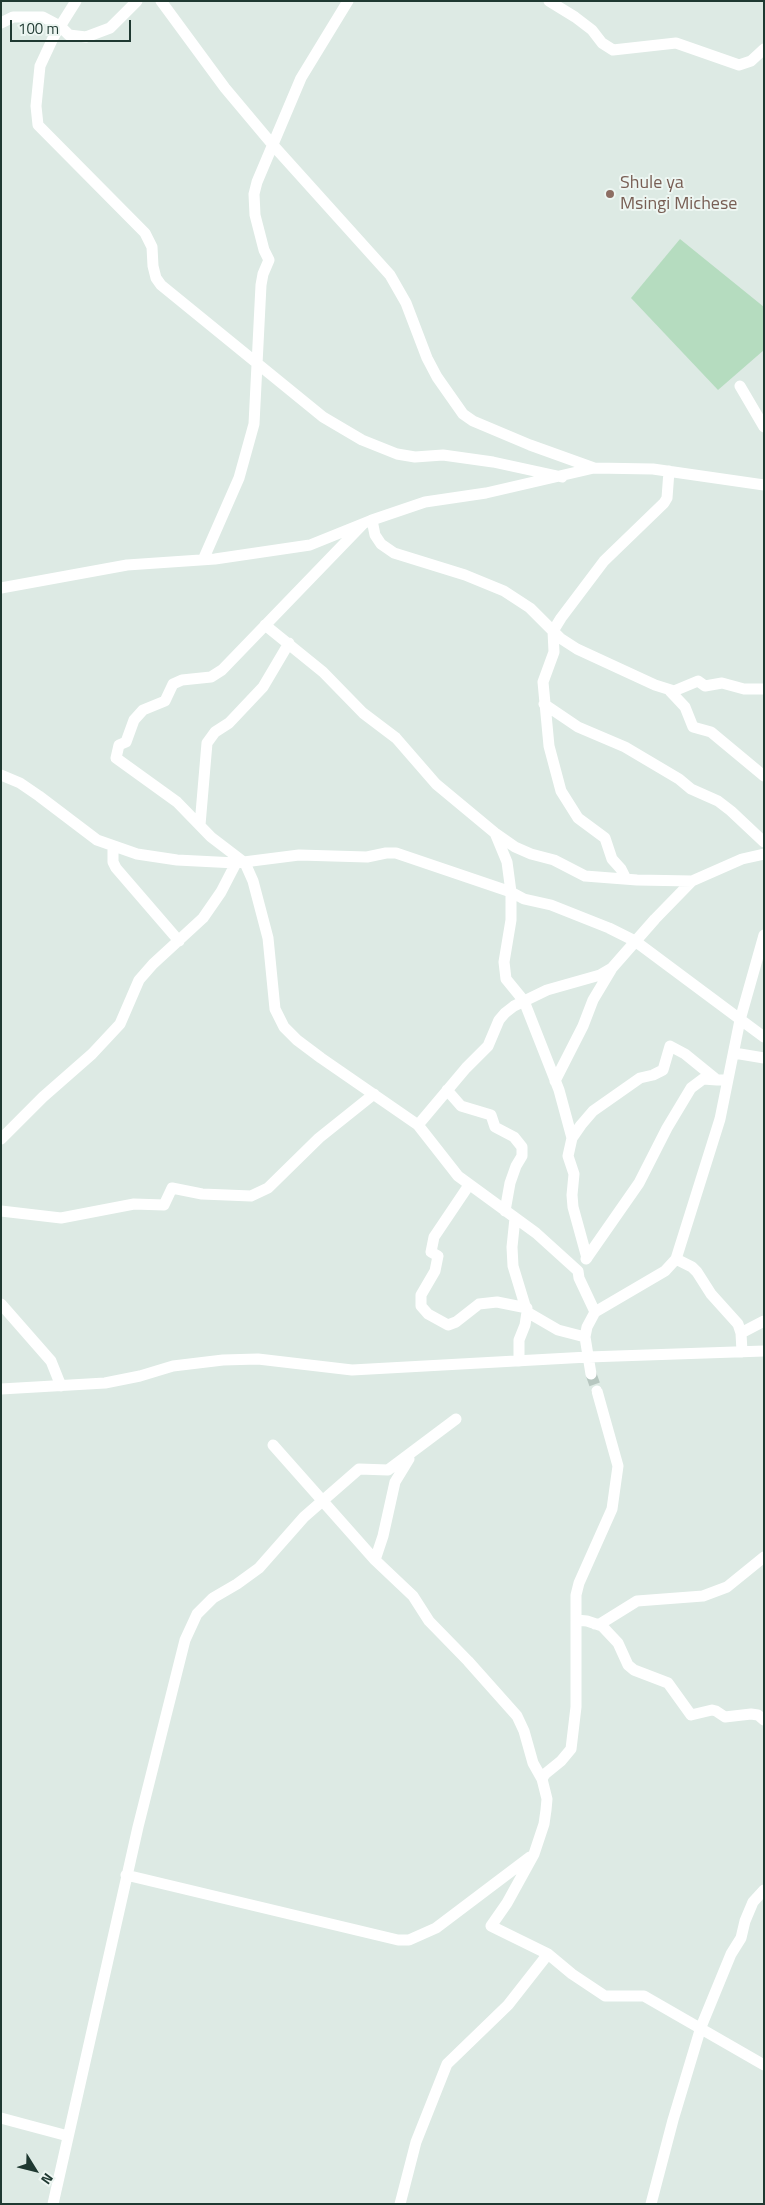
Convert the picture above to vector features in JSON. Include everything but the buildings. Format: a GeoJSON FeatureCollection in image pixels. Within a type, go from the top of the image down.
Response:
{"type":"FeatureCollection","features":[{"type":"Feature","properties":{"kind":"street"},"geometry":{"type":"LineString","coordinates":[[76,1],[47,48],[38,72],[38,125],[145,233],[152,247],[156,278],[161,285],[323,417],[362,440],[397,454],[415,457],[443,455],[562,477]]}},
{"type":"Feature","properties":{"kind":"street"},"geometry":{"type":"LineString","coordinates":[[1,23],[13,17],[33,16],[50,19],[69,35],[86,36],[110,28],[137,1]]}},
{"type":"Feature","properties":{"kind":"street"},"geometry":{"type":"LineString","coordinates":[[161,1],[205,63],[272,144],[390,275],[406,303],[427,358],[437,377],[463,414],[473,421],[530,445],[594,468]]}},
{"type":"Feature","properties":{"kind":"street"},"geometry":{"type":"LineString","coordinates":[[203,560],[239,478],[250,441],[255,408],[261,285],[269,260],[264,250],[255,215],[254,194],[261,169],[301,78],[348,1]]}},
{"type":"Feature","properties":{"kind":"street"},"geometry":{"type":"LineString","coordinates":[[549,1],[575,16],[592,30],[602,43],[613,50],[676,43],[739,65],[751,61],[764,49]]}},
{"type":"Feature","properties":{"kind":"street"},"geometry":{"type":"LineString","coordinates":[[568,1],[575,16]]}},
{"type":"Feature","properties":{"kind":"street"},"geometry":{"type":"LineString","coordinates":[[740,386],[764,427]]}},
{"type":"Feature","properties":{"kind":"street"},"geometry":{"type":"LineString","coordinates":[[1,588],[127,565],[203,560],[310,545],[425,502],[486,493],[562,477],[594,468],[630,467],[764,485]]}},
{"type":"Feature","properties":{"kind":"street"},"geometry":{"type":"LineString","coordinates":[[626,879],[612,859],[605,838],[578,818],[560,791],[550,754],[543,682],[554,652],[553,631],[582,588],[604,561],[664,503],[667,498],[669,471]]}},
{"type":"Feature","properties":{"kind":"street"},"geometry":{"type":"LineString","coordinates":[[368,522],[381,544],[394,553],[465,575],[504,591],[530,608],[553,631],[576,648],[670,691],[685,707],[693,727],[711,732],[764,776]]}},
{"type":"Feature","properties":{"kind":"street"},"geometry":{"type":"LineString","coordinates":[[368,522],[222,670],[211,677],[182,680],[173,684],[165,701],[143,710],[134,720],[126,742],[119,745],[116,758],[177,802],[241,863],[253,880],[268,938],[278,1018],[297,1040],[418,1126],[458,1176],[469,1186],[536,1233],[578,1271],[579,1278],[595,1312]]}},
{"type":"Feature","properties":{"kind":"street"},"geometry":{"type":"LineString","coordinates":[[265,625],[323,672],[363,713],[396,738],[436,784],[512,846],[531,854],[554,860],[585,876],[692,881]]}},
{"type":"Feature","properties":{"kind":"street"},"geometry":{"type":"LineString","coordinates":[[200,825],[207,743],[214,732],[229,723],[263,687],[289,643]]}},
{"type":"Feature","properties":{"kind":"street"},"geometry":{"type":"LineString","coordinates":[[670,691],[698,681],[705,686],[722,683],[744,689],[764,690]]}},
{"type":"Feature","properties":{"kind":"street"},"geometry":{"type":"LineString","coordinates":[[544,704],[578,727],[625,747],[679,779],[691,789],[718,801],[764,842]]}},
{"type":"Feature","properties":{"kind":"street"},"geometry":{"type":"LineString","coordinates":[[1,775],[20,783],[79,828],[98,840],[112,846],[158,858],[241,863],[299,855],[367,857],[396,853],[511,892],[524,899],[551,905],[587,918],[635,941],[764,1037]]}},
{"type":"Feature","properties":{"kind":"street"},"geometry":{"type":"LineString","coordinates":[[494,833],[507,862],[511,892],[510,920],[504,962],[506,978],[524,1001],[555,1081],[572,1138]]}},
{"type":"Feature","properties":{"kind":"street"},"geometry":{"type":"LineString","coordinates":[[112,846],[113,862],[116,868],[179,941]]}},
{"type":"Feature","properties":{"kind":"street"},"geometry":{"type":"LineString","coordinates":[[555,1081],[593,1000],[612,968],[635,941],[692,881],[742,859],[764,854]]}},
{"type":"Feature","properties":{"kind":"street"},"geometry":{"type":"LineString","coordinates":[[1,1139],[43,1096],[106,1040],[120,1024],[139,980],[153,964],[203,918],[241,863]]}},
{"type":"Feature","properties":{"kind":"street"},"geometry":{"type":"LineString","coordinates":[[591,1374],[585,1338],[587,1327],[595,1312],[664,1271],[676,1259],[720,1119],[722,1080],[734,1053],[740,1020],[764,934]]}},
{"type":"Feature","properties":{"kind":"street"},"geometry":{"type":"LineString","coordinates":[[418,1126],[447,1090],[488,1046],[499,1020],[505,1013],[547,990],[600,975],[612,968]]}},
{"type":"Feature","properties":{"kind":"street"},"geometry":{"type":"LineString","coordinates":[[587,1258],[572,1195],[574,1174],[568,1156],[572,1138],[593,1111],[640,1078],[663,1070],[667,1061],[668,1047],[670,1046],[685,1054],[722,1080]]}},
{"type":"Feature","properties":{"kind":"street"},"geometry":{"type":"LineString","coordinates":[[734,1053],[764,1058]]}},
{"type":"Feature","properties":{"kind":"street"},"geometry":{"type":"LineString","coordinates":[[578,1271],[639,1183],[667,1128],[691,1088],[703,1079],[722,1080]]}},
{"type":"Feature","properties":{"kind":"street"},"geometry":{"type":"LineString","coordinates":[[447,1090],[461,1106],[491,1115],[495,1127],[514,1137],[522,1147],[522,1156],[510,1183],[513,1266],[527,1310],[525,1325],[519,1340],[518,1361]]}},
{"type":"Feature","properties":{"kind":"street"},"geometry":{"type":"LineString","coordinates":[[1,1212],[61,1218],[134,1204],[164,1205],[172,1188],[202,1194],[251,1196],[268,1188],[319,1138],[374,1094]]}},
{"type":"Feature","properties":{"kind":"street"},"geometry":{"type":"LineString","coordinates":[[469,1186],[434,1237],[431,1252],[438,1256],[436,1271],[421,1295],[421,1306],[428,1314],[448,1325],[456,1322],[479,1304],[497,1302],[527,1310],[566,1333],[585,1338]]}},
{"type":"Feature","properties":{"kind":"street"},"geometry":{"type":"LineString","coordinates":[[676,1259],[692,1267],[697,1272],[711,1294],[738,1324],[741,1333],[742,1352]]}},
{"type":"Feature","properties":{"kind":"street"},"geometry":{"type":"LineString","coordinates":[[1,1304],[51,1360],[61,1386]]}},
{"type":"Feature","properties":{"kind":"street"},"geometry":{"type":"LineString","coordinates":[[741,1333],[764,1321]]}},
{"type":"Feature","properties":{"kind":"street"},"geometry":{"type":"LineString","coordinates":[[1,1389],[105,1382],[140,1376],[173,1366],[223,1360],[258,1359],[352,1370],[588,1357],[764,1351]]}},
{"type":"Feature","properties":{"kind":"street"},"geometry":{"type":"LineString","coordinates":[[542,1779],[571,1749],[576,1707],[575,1607],[579,1582],[612,1509],[617,1475],[615,1451],[597,1391]]}},
{"type":"Feature","properties":{"kind":"street"},"geometry":{"type":"LineString","coordinates":[[54,2204],[126,1875],[185,1640],[197,1614],[213,1598],[259,1568],[304,1517],[359,1469],[388,1470],[456,1419]]}},
{"type":"Feature","properties":{"kind":"street"},"geometry":{"type":"LineString","coordinates":[[273,1445],[375,1560],[412,1596],[429,1621],[468,1660],[517,1716],[524,1731],[533,1763],[546,1790],[544,1824],[534,1854],[491,1926],[525,1945],[548,1954],[572,1974],[605,1996],[644,1996],[701,2027],[764,2065]]}},
{"type":"Feature","properties":{"kind":"street"},"geometry":{"type":"LineString","coordinates":[[375,1560],[383,1536],[395,1482],[405,1464],[416,1450]]}},
{"type":"Feature","properties":{"kind":"street"},"geometry":{"type":"LineString","coordinates":[[595,1624],[600,1624],[637,1601],[703,1596],[727,1586],[764,1557]]}},
{"type":"Feature","properties":{"kind":"street"},"geometry":{"type":"LineString","coordinates":[[576,1620],[602,1626],[618,1643],[628,1665],[634,1670],[668,1683],[691,1715],[712,1710],[725,1717],[751,1714],[758,1715],[764,1720]]}},
{"type":"Feature","properties":{"kind":"street"},"geometry":{"type":"LineString","coordinates":[[126,1875],[398,1940],[409,1940],[425,1934],[444,1922],[534,1854]]}},
{"type":"Feature","properties":{"kind":"street"},"geometry":{"type":"LineString","coordinates":[[651,2204],[673,2120],[701,2027],[731,1954],[741,1938],[745,1921],[753,1902],[764,1890]]}},
{"type":"Feature","properties":{"kind":"street"},"geometry":{"type":"LineString","coordinates":[[400,2204],[416,2142],[447,2064],[492,2022],[548,1954]]}},
{"type":"Feature","properties":{"kind":"street"},"geometry":{"type":"LineString","coordinates":[[1,2118],[68,2136]]}},
{"type":"Feature","properties":{"kind":"green space"},"geometry":{"type":"Polygon","coordinates":[[[680,239],[764,307],[764,350],[718,390],[631,298],[680,239]]]}},
{"type":"Feature","properties":{"kind":"tunnel"},"geometry":{"type":"LineString","coordinates":[[591,1374],[597,1391]]}},
{"type":"Feature","properties":{"kind":"place","name":"Shule ya Msingi Michese"},"geometry":{"type":"Point","coordinates":[610,194]}}]}
